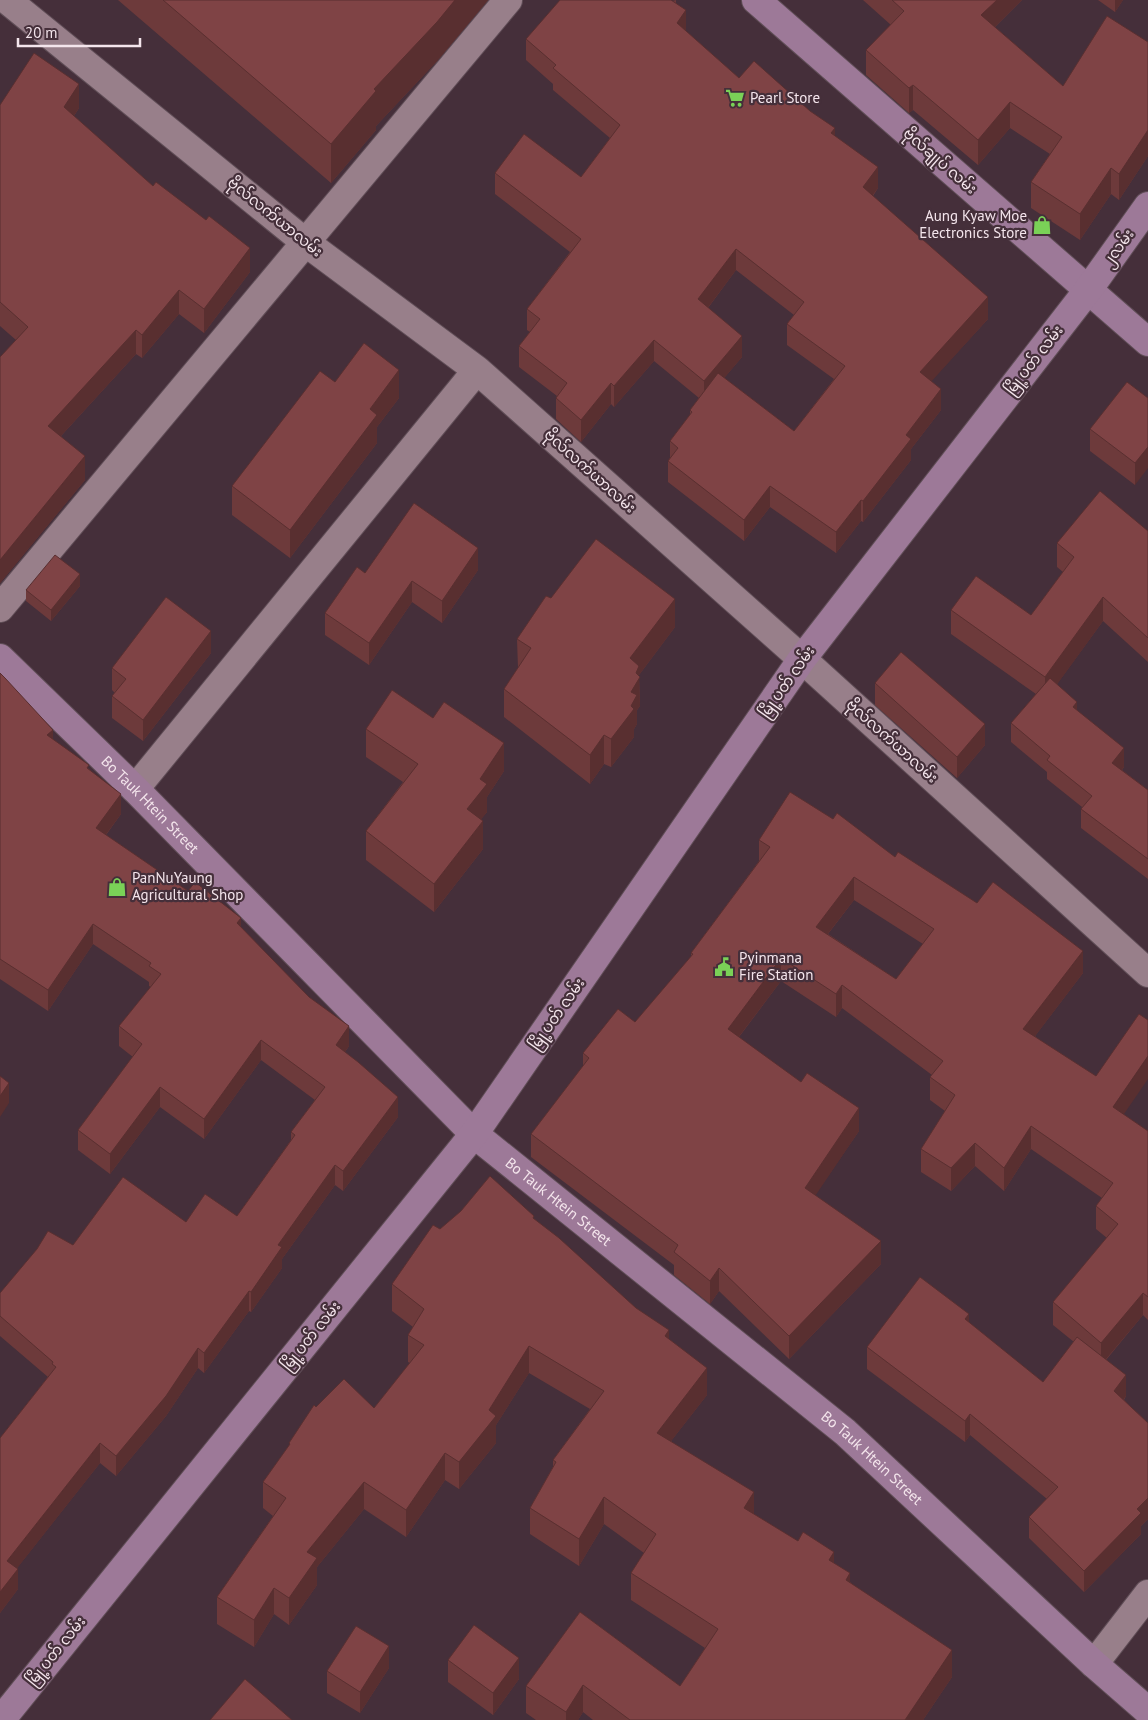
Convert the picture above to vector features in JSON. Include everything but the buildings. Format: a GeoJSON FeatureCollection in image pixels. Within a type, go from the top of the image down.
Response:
{"type":"FeatureCollection","features":[{"type":"Feature","properties":{"kind":"street","name":"ဗိုလ်လက်ယာလမ်း"},"geometry":{"type":"LineString","coordinates":[[8,0],[305,242],[476,370],[802,659],[1148,973]]}},
{"type":"Feature","properties":{"kind":"street"},"geometry":{"type":"LineString","coordinates":[[0,608],[508,0]]}},
{"type":"Feature","properties":{"kind":"street","name":"ဗိုလ်ချုပ် လမ်း"},"geometry":{"type":"LineString","coordinates":[[756,0],[1148,342]]}},
{"type":"Feature","properties":{"kind":"street","name":"၂လမ်း"},"geometry":{"type":"LineString","coordinates":[[1088,290],[1148,206]]}},
{"type":"Feature","properties":{"kind":"street","name":"မြို့ပတ် လမ်း"},"geometry":{"type":"LineString","coordinates":[[1,1720],[474,1134],[802,659],[1088,290]]}},
{"type":"Feature","properties":{"kind":"street"},"geometry":{"type":"LineString","coordinates":[[135,789],[476,370]]}},
{"type":"Feature","properties":{"kind":"street","name":"Bo Tauk Htein Street"},"geometry":{"type":"LineString","coordinates":[[0,658],[135,789],[474,1134],[846,1432],[1094,1664],[1148,1711]]}},
{"type":"Feature","properties":{"kind":"street"},"geometry":{"type":"LineString","coordinates":[[1094,1664],[1148,1594]]}},
{"type":"Feature","properties":{"kind":"place","name":"Pearl Store"},"geometry":{"type":"Point","coordinates":[735,98]}},
{"type":"Feature","properties":{"kind":"place","name":"Aung Kyaw Moe Electronics Store"},"geometry":{"type":"Point","coordinates":[1042,225]}},
{"type":"Feature","properties":{"kind":"place","name":"PanNuYaung Agricultural Shop"},"geometry":{"type":"Point","coordinates":[117,887]}},
{"type":"Feature","properties":{"kind":"place","name":"Pyinmana Fire Station"},"geometry":{"type":"Point","coordinates":[724,967]}}]}
